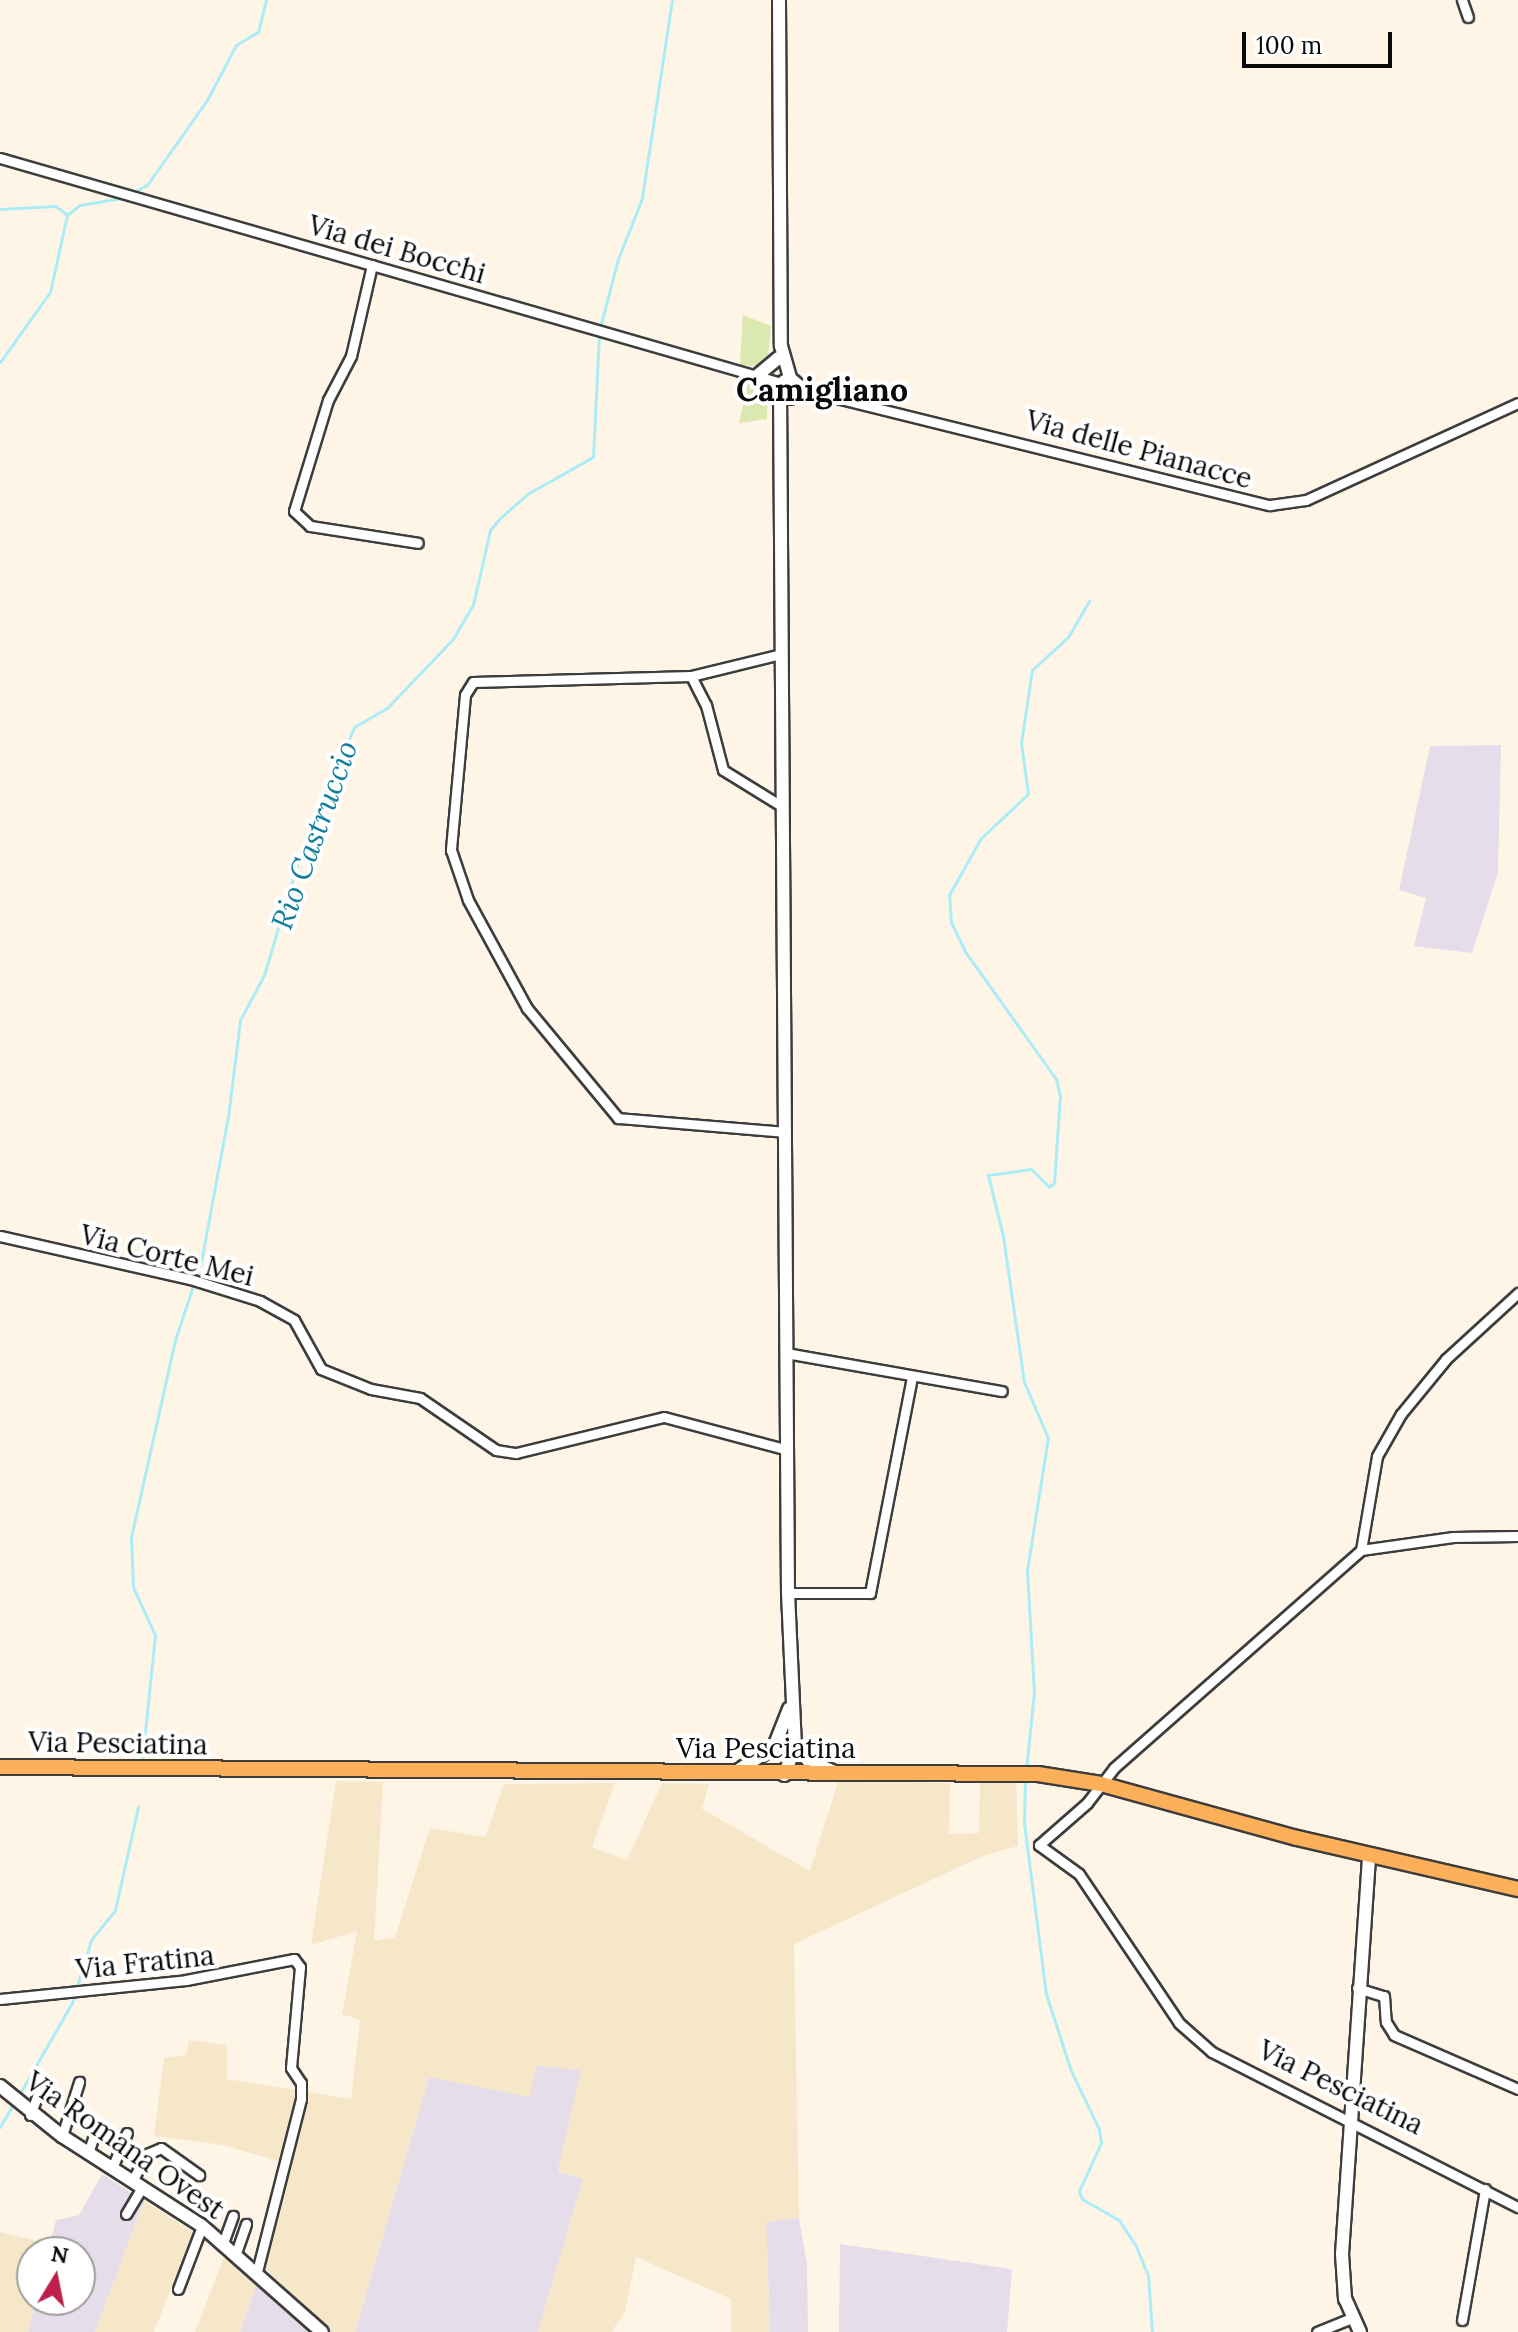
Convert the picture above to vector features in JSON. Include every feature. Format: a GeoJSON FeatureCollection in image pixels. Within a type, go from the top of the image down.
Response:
{"type":"FeatureCollection","features":[{"type":"Feature","properties":{"kind":"main road","name":"Via Pesciatina"},"geometry":{"type":"LineString","coordinates":[[0,1767],[784,1775],[1025,1774],[1101,1784],[1369,1854],[1518,1889]]}},
{"type":"Feature","properties":{"kind":"street"},"geometry":{"type":"LineString","coordinates":[[779,0],[779,352],[789,387],[780,425],[781,654],[788,1593],[795,1747],[784,1775]]}},
{"type":"Feature","properties":{"kind":"street"},"geometry":{"type":"LineString","coordinates":[[1462,0],[1468,17]]}},
{"type":"Feature","properties":{"kind":"street","name":"Via dei Bocchi"},"geometry":{"type":"LineString","coordinates":[[0,158],[600,329],[789,387]]}},
{"type":"Feature","properties":{"kind":"street"},"geometry":{"type":"LineString","coordinates":[[372,265],[351,356],[328,400],[294,511],[310,526],[418,543]]}},
{"type":"Feature","properties":{"kind":"street"},"geometry":{"type":"LineString","coordinates":[[758,375],[779,352]]}},
{"type":"Feature","properties":{"kind":"street","name":"Via delle Pianacce"},"geometry":{"type":"LineString","coordinates":[[789,387],[1270,505],[1319,494],[1518,403]]}},
{"type":"Feature","properties":{"kind":"street"},"geometry":{"type":"LineString","coordinates":[[781,654],[691,676],[473,682],[465,695],[453,861],[495,955],[527,1008],[618,1118],[784,1132]]}},
{"type":"Feature","properties":{"kind":"street"},"geometry":{"type":"LineString","coordinates":[[691,676],[706,705],[723,770],[783,807]]}},
{"type":"Feature","properties":{"kind":"street","name":"Via Corte Mei"},"geometry":{"type":"LineString","coordinates":[[0,1236],[190,1279],[260,1301],[294,1320],[321,1369],[347,1382],[420,1398],[496,1450],[516,1453],[664,1417],[788,1450]]}},
{"type":"Feature","properties":{"kind":"street"},"geometry":{"type":"LineString","coordinates":[[1361,1550],[1377,1456],[1401,1414],[1446,1359],[1518,1293]]}},
{"type":"Feature","properties":{"kind":"street"},"geometry":{"type":"LineString","coordinates":[[786,1353],[1002,1391]]}},
{"type":"Feature","properties":{"kind":"street"},"geometry":{"type":"LineString","coordinates":[[788,1593],[870,1593],[912,1377]]}},
{"type":"Feature","properties":{"kind":"street"},"geometry":{"type":"LineString","coordinates":[[1101,1784],[1306,1594],[1361,1550],[1453,1537],[1518,1536]]}},
{"type":"Feature","properties":{"kind":"street"},"geometry":{"type":"LineString","coordinates":[[732,1774],[774,1747],[791,1706]]}},
{"type":"Feature","properties":{"kind":"street"},"geometry":{"type":"LineString","coordinates":[[774,1747],[784,1775]]}},
{"type":"Feature","properties":{"kind":"street"},"geometry":{"type":"LineString","coordinates":[[795,1747],[809,1761],[841,1774]]}},
{"type":"Feature","properties":{"kind":"street","name":"Via Pesciatina"},"geometry":{"type":"LineString","coordinates":[[1101,1784],[1039,1845],[1079,1874],[1179,2023],[1212,2052],[1518,2207]]}},
{"type":"Feature","properties":{"kind":"street"},"geometry":{"type":"LineString","coordinates":[[1360,2332],[1352,2318],[1342,2279],[1357,1988],[1369,1854]]}},
{"type":"Feature","properties":{"kind":"street","name":"Via Fratina"},"geometry":{"type":"LineString","coordinates":[[0,1999],[231,1974],[294,1959],[300,1967],[291,2068],[301,2083],[301,2099],[257,2271]]}},
{"type":"Feature","properties":{"kind":"street"},"geometry":{"type":"LineString","coordinates":[[1357,1988],[1384,1996],[1386,2022],[1394,2035],[1518,2089]]}},
{"type":"Feature","properties":{"kind":"street"},"geometry":{"type":"LineString","coordinates":[[62,2136],[79,2082]]}},
{"type":"Feature","properties":{"kind":"street","name":"Via Romana Ovest"},"geometry":{"type":"LineString","coordinates":[[0,2086],[30,2115],[202,2226],[257,2271],[322,2332]]}},
{"type":"Feature","properties":{"kind":"street"},"geometry":{"type":"LineString","coordinates":[[30,2115],[40,2089]]}},
{"type":"Feature","properties":{"kind":"street"},"geometry":{"type":"LineString","coordinates":[[88,2153],[95,2133]]}},
{"type":"Feature","properties":{"kind":"street"},"geometry":{"type":"LineString","coordinates":[[112,2168],[127,2133]]}},
{"type":"Feature","properties":{"kind":"street"},"geometry":{"type":"LineString","coordinates":[[126,2214],[147,2154],[161,2148],[199,2175]]}},
{"type":"Feature","properties":{"kind":"street"},"geometry":{"type":"LineString","coordinates":[[1462,2320],[1485,2189]]}},
{"type":"Feature","properties":{"kind":"street","name":"Via Romana Ovest"},"geometry":{"type":"LineString","coordinates":[[223,2243],[233,2216]]}},
{"type":"Feature","properties":{"kind":"street","name":"Via Romana Ovest"},"geometry":{"type":"LineString","coordinates":[[236,2253],[246,2224]]}},
{"type":"Feature","properties":{"kind":"street"},"geometry":{"type":"LineString","coordinates":[[178,2289],[202,2226]]}},
{"type":"Feature","properties":{"kind":"street"},"geometry":{"type":"LineString","coordinates":[[1317,2332],[1352,2318]]}},
{"type":"Feature","properties":{"kind":"shaded area"},"geometry":{"type":"Polygon","coordinates":[[[1501,745],[1498,872],[1472,953],[1414,946],[1426,898],[1399,890],[1430,746],[1501,745]]]}},
{"type":"Feature","properties":{"kind":"shaded area"},"geometry":{"type":"Polygon","coordinates":[[[980,1780],[1016,1780],[1018,1846],[985,1855],[794,1944],[799,2218],[766,2222],[770,2332],[731,2332],[731,2299],[636,2257],[625,2313],[611,2332],[538,2332],[583,2179],[558,2171],[581,2070],[536,2066],[529,2097],[429,2077],[355,2332],[331,2332],[262,2265],[289,2164],[223,2145],[154,2136],[164,2058],[186,2055],[189,2040],[227,2045],[227,2079],[351,2099],[360,2020],[342,2014],[357,1931],[311,1945],[336,1781],[383,1782],[374,1941],[395,1937],[430,1828],[485,1837],[504,1784],[615,1783],[592,1847],[627,1860],[662,1783],[709,1784],[702,1809],[810,1871],[838,1782],[950,1783],[949,1834],[979,1833],[980,1780]]]}},
{"type":"Feature","properties":{"kind":"shaded area"},"geometry":{"type":"Polygon","coordinates":[[[536,2065],[582,2070],[558,2171],[583,2179],[538,2332],[355,2332],[429,2077],[529,2096],[536,2065]]]}},
{"type":"Feature","properties":{"kind":"shaded area"},"geometry":{"type":"Polygon","coordinates":[[[102,2174],[144,2201],[95,2332],[28,2332],[32,2316],[96,2316],[96,2236],[52,2236],[56,2220],[79,2215],[102,2174]]]}},
{"type":"Feature","properties":{"kind":"shaded area"},"geometry":{"type":"Polygon","coordinates":[[[144,2201],[193,2232],[154,2332],[95,2332],[144,2201]]]}},
{"type":"Feature","properties":{"kind":"shaded area"},"geometry":{"type":"Polygon","coordinates":[[[799,2218],[807,2264],[808,2332],[770,2332],[766,2221],[799,2218]]]}},
{"type":"Feature","properties":{"kind":"shaded area"},"geometry":{"type":"Polygon","coordinates":[[[0,2232],[17,2236],[16,2316],[32,2316],[28,2332],[0,2332],[0,2232]]]}},
{"type":"Feature","properties":{"kind":"shaded area"},"geometry":{"type":"Polygon","coordinates":[[[840,2244],[1012,2269],[1007,2332],[839,2332],[840,2244]]]}},
{"type":"Feature","properties":{"kind":"shaded area"},"geometry":{"type":"Polygon","coordinates":[[[224,2257],[257,2283],[240,2332],[195,2332],[224,2257]]]}},
{"type":"Feature","properties":{"kind":"shaded area"},"geometry":{"type":"Polygon","coordinates":[[[257,2283],[312,2332],[240,2332],[257,2283]]]}},
{"type":"Feature","properties":{"kind":"green space"},"geometry":{"type":"Polygon","coordinates":[[[743,315],[771,326],[768,356],[760,366],[740,365],[743,315]]]}},
{"type":"Feature","properties":{"kind":"green space"},"geometry":{"type":"Polygon","coordinates":[[[749,378],[768,383],[767,419],[739,423],[749,378]]]}},
{"type":"Feature","properties":{"kind":"waterway"},"geometry":{"type":"LineString","coordinates":[[137,190],[147,185],[207,100],[236,45],[258,32],[266,0]]}},
{"type":"Feature","properties":{"kind":"waterway","name":"Rio Castruccio"},"geometry":{"type":"LineString","coordinates":[[600,327],[618,259],[642,198],[672,0]]}},
{"type":"Feature","properties":{"kind":"waterway"},"geometry":{"type":"LineString","coordinates":[[67,215],[80,205],[121,198]]}},
{"type":"Feature","properties":{"kind":"waterway"},"geometry":{"type":"LineString","coordinates":[[0,209],[56,206],[67,215],[50,292],[0,362]]}},
{"type":"Feature","properties":{"kind":"waterway","name":"Rio Castruccio"},"geometry":{"type":"LineString","coordinates":[[142,1761],[155,1635],[133,1587],[131,1537],[175,1340],[201,1262],[228,1117],[240,1020],[264,975],[298,861],[354,727],[387,708],[453,639],[473,605],[490,530],[500,518],[529,493],[593,457],[599,334]]}},
{"type":"Feature","properties":{"kind":"waterway"},"geometry":{"type":"LineString","coordinates":[[1026,1770],[1034,1693],[1027,1570],[1048,1438],[1024,1382],[1003,1236],[988,1175],[1031,1169],[1049,1187],[1054,1183],[1060,1096],[1056,1079],[966,953],[951,922],[949,895],[981,838],[1028,794],[1021,743],[1032,670],[1068,637],[1089,601]]}},
{"type":"Feature","properties":{"kind":"waterway"},"geometry":{"type":"LineString","coordinates":[[1025,1777],[1024,1823],[1046,1994],[1071,2071],[1099,2129],[1101,2143],[1079,2191],[1082,2199],[1119,2220],[1136,2246],[1148,2275],[1152,2332]]}},
{"type":"Feature","properties":{"kind":"waterway","name":"Rio Castruccio"},"geometry":{"type":"LineString","coordinates":[[19,2095],[72,2003],[91,1940],[115,1910],[138,1807]]}},
{"type":"Feature","properties":{"kind":"waterway","name":"Rio Castruccio"},"geometry":{"type":"LineString","coordinates":[[0,2127],[15,2101]]}},
{"type":"Feature","properties":{"kind":"district","name":"Camigliano"},"geometry":{"type":"Point","coordinates":[822,390]}}]}
